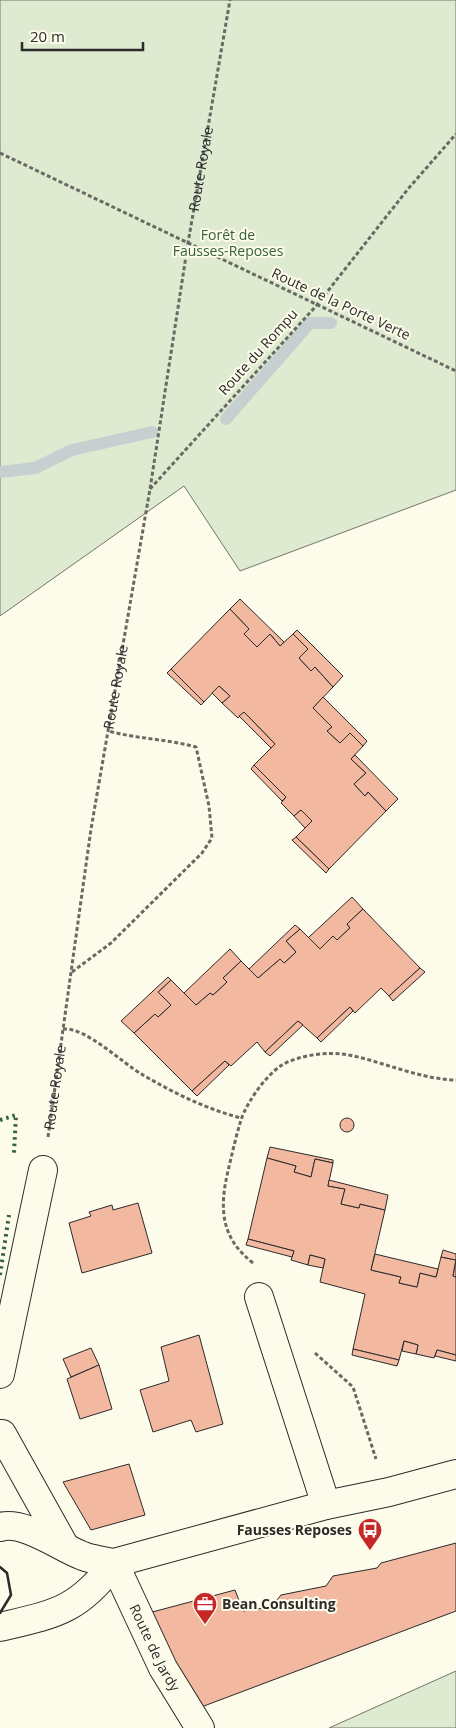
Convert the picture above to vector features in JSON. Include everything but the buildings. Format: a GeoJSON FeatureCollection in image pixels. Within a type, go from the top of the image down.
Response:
{"type":"FeatureCollection","features":[{"type":"Feature","properties":{"kind":"main road"},"geometry":{"type":"LineString","coordinates":[[0,1374],[43,1170]]}},
{"type":"Feature","properties":{"kind":"main road"},"geometry":{"type":"LineString","coordinates":[[259,1297],[326,1505]]}},
{"type":"Feature","properties":{"kind":"main road"},"geometry":{"type":"LineString","coordinates":[[1,1435],[65,1547]]}},
{"type":"Feature","properties":{"kind":"main road"},"geometry":{"type":"LineString","coordinates":[[0,1527],[8,1525],[32,1532],[84,1556],[114,1563],[326,1505],[389,1492],[456,1474]]}},
{"type":"Feature","properties":{"kind":"main road"},"geometry":{"type":"LineString","coordinates":[[0,1627],[45,1616],[74,1604],[96,1587],[114,1563]]}},
{"type":"Feature","properties":{"kind":"main road","name":"Route de Jardy"},"geometry":{"type":"LineString","coordinates":[[114,1563],[163,1668],[200,1728]]}},
{"type":"Feature","properties":{"kind":"path","name":"Route Royale"},"geometry":{"type":"LineString","coordinates":[[43,1170],[91,829],[150,489],[188,243],[230,0]]}},
{"type":"Feature","properties":{"kind":"path","name":"Route du Rompu"},"geometry":{"type":"LineString","coordinates":[[150,489],[316,306],[408,189],[456,134]]}},
{"type":"Feature","properties":{"kind":"path","name":"Route de la Porte Verte"},"geometry":{"type":"LineString","coordinates":[[0,153],[316,306],[456,371]]}},
{"type":"Feature","properties":{"kind":"path"},"geometry":{"type":"LineString","coordinates":[[71,972],[111,943],[202,853],[212,838],[209,806],[196,747],[172,740],[148,739],[108,731]]}},
{"type":"Feature","properties":{"kind":"path"},"geometry":{"type":"LineString","coordinates":[[63,1029],[70,1029],[88,1037],[141,1074],[182,1096],[214,1111],[242,1118]]}},
{"type":"Feature","properties":{"kind":"path"},"geometry":{"type":"LineString","coordinates":[[256,1266],[239,1253],[226,1230],[223,1207],[226,1179],[242,1118],[252,1100],[275,1070],[284,1064],[311,1056],[348,1055],[418,1074],[456,1080]]}},
{"type":"Feature","properties":{"kind":"path"},"geometry":{"type":"LineString","coordinates":[[308,1348],[353,1387],[377,1464],[389,1492]]}},
{"type":"Feature","properties":{"kind":"green space","name":"Forêt de Fausses-Reposes"},"geometry":{"type":"Polygon","coordinates":[[[0,0],[456,0],[456,490],[240,571],[184,486],[0,616],[0,0]]]}},
{"type":"Feature","properties":{"kind":"green space"},"geometry":{"type":"Polygon","coordinates":[[[456,1671],[456,1728],[329,1728],[456,1671]]]}},
{"type":"Feature","properties":{"kind":"waterway"},"geometry":{"type":"LineString","coordinates":[[226,419],[310,323],[331,323]]}},
{"type":"Feature","properties":{"kind":"waterway"},"geometry":{"type":"LineString","coordinates":[[0,472],[35,468],[72,450],[152,432]]}},
{"type":"Feature","properties":{"kind":"hedge"},"geometry":{"type":"LineString","coordinates":[[0,1120],[16,1115],[14,1153]]}},
{"type":"Feature","properties":{"kind":"hedge"},"geometry":{"type":"LineString","coordinates":[[0,1275],[9,1215]]}},
{"type":"Feature","properties":{"kind":"wall"},"geometry":{"type":"LineString","coordinates":[[0,1567],[7,1573],[11,1595],[0,1613]]}},
{"type":"Feature","properties":{"kind":"place","name":"Fausses Reposes"},"geometry":{"type":"Point","coordinates":[370,1551]}},
{"type":"Feature","properties":{"kind":"place","name":"Bean Consulting"},"geometry":{"type":"Point","coordinates":[205,1625]}}]}
